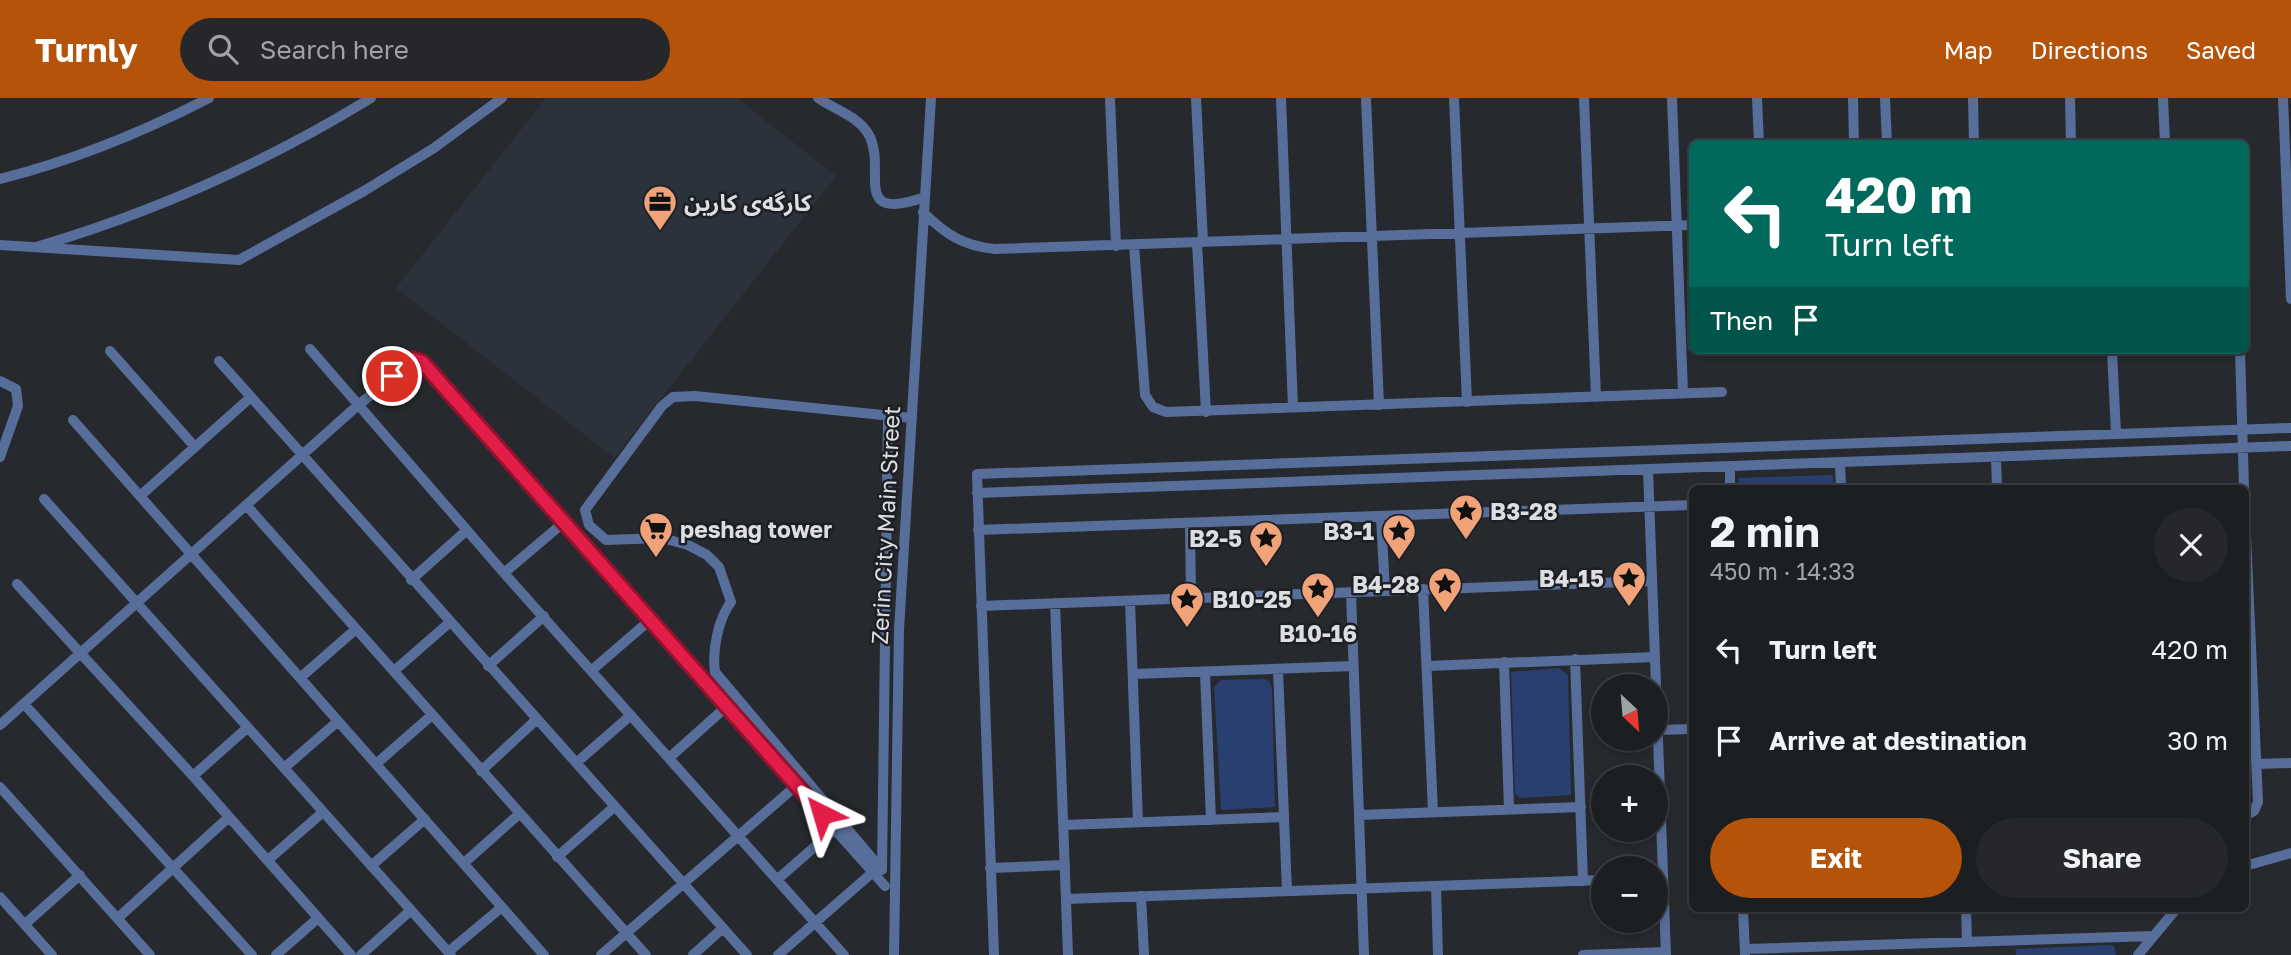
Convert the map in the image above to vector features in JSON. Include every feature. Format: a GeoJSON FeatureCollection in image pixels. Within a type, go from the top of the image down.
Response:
{"type":"FeatureCollection","features":[{"type":"Feature","properties":{"kind":"street"},"geometry":{"type":"LineString","coordinates":[[0,179],[96,147],[173,116],[209,98]]}},
{"type":"Feature","properties":{"kind":"street"},"geometry":{"type":"LineString","coordinates":[[28,249],[108,226],[181,198],[255,163],[371,98]]}},
{"type":"Feature","properties":{"kind":"street"},"geometry":{"type":"LineString","coordinates":[[0,246],[239,260],[364,191],[434,148],[502,98]]}},
{"type":"Feature","properties":{"kind":"street"},"geometry":{"type":"LineString","coordinates":[[818,98],[857,121],[870,137],[873,181],[878,197],[884,202],[901,206],[925,197]]}},
{"type":"Feature","properties":{"kind":"street","name":"Zerin City Main Street"},"geometry":{"type":"LineString","coordinates":[[894,955],[897,692],[931,98]]}},
{"type":"Feature","properties":{"kind":"street"},"geometry":{"type":"LineString","coordinates":[[1110,98],[1116,246]]}},
{"type":"Feature","properties":{"kind":"street"},"geometry":{"type":"LineString","coordinates":[[1196,98],[1206,412]]}},
{"type":"Feature","properties":{"kind":"street"},"geometry":{"type":"LineString","coordinates":[[1281,98],[1293,408]]}},
{"type":"Feature","properties":{"kind":"street"},"geometry":{"type":"LineString","coordinates":[[1366,98],[1379,405]]}},
{"type":"Feature","properties":{"kind":"street"},"geometry":{"type":"LineString","coordinates":[[1454,98],[1467,402]]}},
{"type":"Feature","properties":{"kind":"street"},"geometry":{"type":"LineString","coordinates":[[1584,98],[1596,397]]}},
{"type":"Feature","properties":{"kind":"street"},"geometry":{"type":"LineString","coordinates":[[1672,98],[1683,393]]}},
{"type":"Feature","properties":{"kind":"street"},"geometry":{"type":"LineString","coordinates":[[1757,98],[1759,140]]}},
{"type":"Feature","properties":{"kind":"street"},"geometry":{"type":"LineString","coordinates":[[1853,98],[1854,140]]}},
{"type":"Feature","properties":{"kind":"street"},"geometry":{"type":"LineString","coordinates":[[1885,98],[1886,140]]}},
{"type":"Feature","properties":{"kind":"street"},"geometry":{"type":"LineString","coordinates":[[1973,98],[1974,140]]}},
{"type":"Feature","properties":{"kind":"street"},"geometry":{"type":"LineString","coordinates":[[2070,98],[2071,140]]}},
{"type":"Feature","properties":{"kind":"street"},"geometry":{"type":"LineString","coordinates":[[2163,98],[2165,140]]}},
{"type":"Feature","properties":{"kind":"street"},"geometry":{"type":"LineString","coordinates":[[2283,98],[2291,299]]}},
{"type":"Feature","properties":{"kind":"street"},"geometry":{"type":"LineString","coordinates":[[923,212],[945,234],[978,248],[1016,250],[1689,225]]}},
{"type":"Feature","properties":{"kind":"street"},"geometry":{"type":"LineString","coordinates":[[1134,245],[1144,395],[1159,411],[1206,412],[1722,392]]}},
{"type":"Feature","properties":{"kind":"street"},"geometry":{"type":"LineString","coordinates":[[310,349],[504,573],[779,878],[844,955]]}},
{"type":"Feature","properties":{"kind":"street"},"geometry":{"type":"LineString","coordinates":[[110,351],[195,447]]}},
{"type":"Feature","properties":{"kind":"street"},"geometry":{"type":"LineString","coordinates":[[2112,354],[2116,434]]}},
{"type":"Feature","properties":{"kind":"street"},"geometry":{"type":"LineString","coordinates":[[2240,354],[2244,485]]}},
{"type":"Feature","properties":{"kind":"street"},"geometry":{"type":"LineString","coordinates":[[0,725],[357,406],[412,359],[418,360],[885,886]]}},
{"type":"Feature","properties":{"kind":"street"},"geometry":{"type":"LineString","coordinates":[[219,361],[613,808],[747,955]]}},
{"type":"Feature","properties":{"kind":"street"},"geometry":{"type":"LineString","coordinates":[[0,381],[16,389],[19,401],[0,457]]}},
{"type":"Feature","properties":{"kind":"street"},"geometry":{"type":"LineString","coordinates":[[888,420],[881,870],[715,672],[715,649],[723,612],[731,602],[719,567],[708,555],[675,541],[662,538],[606,540],[589,525],[585,510],[662,406],[673,397],[695,396],[912,422]]}},
{"type":"Feature","properties":{"kind":"street"},"geometry":{"type":"LineString","coordinates":[[140,496],[251,397]]}},
{"type":"Feature","properties":{"kind":"street"},"geometry":{"type":"LineString","coordinates":[[73,420],[544,955]]}},
{"type":"Feature","properties":{"kind":"street"},"geometry":{"type":"LineString","coordinates":[[994,955],[977,474],[2291,428]]}},
{"type":"Feature","properties":{"kind":"street"},"geometry":{"type":"LineString","coordinates":[[1935,440],[1935,459]]}},
{"type":"Feature","properties":{"kind":"street"},"geometry":{"type":"LineString","coordinates":[[977,493],[2291,446]]}},
{"type":"Feature","properties":{"kind":"street"},"geometry":{"type":"LineString","coordinates":[[1583,454],[1584,472]]}},
{"type":"Feature","properties":{"kind":"street"},"geometry":{"type":"LineString","coordinates":[[1996,457],[1997,485]]}},
{"type":"Feature","properties":{"kind":"street"},"geometry":{"type":"LineString","coordinates":[[1839,463],[1841,485]]}},
{"type":"Feature","properties":{"kind":"street"},"geometry":{"type":"LineString","coordinates":[[1306,464],[1307,482]]}},
{"type":"Feature","properties":{"kind":"street"},"geometry":{"type":"LineString","coordinates":[[1730,467],[1730,485]]}},
{"type":"Feature","properties":{"kind":"street"},"geometry":{"type":"LineString","coordinates":[[1648,470],[1657,674]]}},
{"type":"Feature","properties":{"kind":"street"},"geometry":{"type":"LineString","coordinates":[[44,499],[449,954],[502,907]]}},
{"type":"Feature","properties":{"kind":"street"},"geometry":{"type":"LineString","coordinates":[[246,505],[646,955]]}},
{"type":"Feature","properties":{"kind":"street"},"geometry":{"type":"LineString","coordinates":[[978,530],[1689,505]]}},
{"type":"Feature","properties":{"kind":"street"},"geometry":{"type":"LineString","coordinates":[[1381,517],[1385,591]]}},
{"type":"Feature","properties":{"kind":"street"},"geometry":{"type":"LineString","coordinates":[[504,573],[563,523]]}},
{"type":"Feature","properties":{"kind":"street"},"geometry":{"type":"LineString","coordinates":[[1190,523],[1191,598]]}},
{"type":"Feature","properties":{"kind":"street"},"geometry":{"type":"LineString","coordinates":[[411,580],[467,530]]}},
{"type":"Feature","properties":{"kind":"street"},"geometry":{"type":"LineString","coordinates":[[981,606],[1652,581]]}},
{"type":"Feature","properties":{"kind":"street"},"geometry":{"type":"LineString","coordinates":[[18,584],[351,955]]}},
{"type":"Feature","properties":{"kind":"street"},"geometry":{"type":"LineString","coordinates":[[1423,589],[1433,812]]}},
{"type":"Feature","properties":{"kind":"street"},"geometry":{"type":"LineString","coordinates":[[1351,593],[1364,955]]}},
{"type":"Feature","properties":{"kind":"street"},"geometry":{"type":"LineString","coordinates":[[1130,601],[1138,822]]}},
{"type":"Feature","properties":{"kind":"street"},"geometry":{"type":"LineString","coordinates":[[1055,603],[1068,955]]}},
{"type":"Feature","properties":{"kind":"street"},"geometry":{"type":"LineString","coordinates":[[488,666],[544,616]]}},
{"type":"Feature","properties":{"kind":"street"},"geometry":{"type":"LineString","coordinates":[[592,670],[650,620]]}},
{"type":"Feature","properties":{"kind":"street"},"geometry":{"type":"LineString","coordinates":[[394,671],[449,622]]}},
{"type":"Feature","properties":{"kind":"street"},"geometry":{"type":"LineString","coordinates":[[300,678],[356,629]]}},
{"type":"Feature","properties":{"kind":"street"},"geometry":{"type":"LineString","coordinates":[[1428,666],[1656,657]]}},
{"type":"Feature","properties":{"kind":"street"},"geometry":{"type":"LineString","coordinates":[[1575,659],[1583,881]]}},
{"type":"Feature","properties":{"kind":"street"},"geometry":{"type":"LineString","coordinates":[[1504,663],[1509,809]]}},
{"type":"Feature","properties":{"kind":"street"},"geometry":{"type":"LineString","coordinates":[[2249,664],[2258,802],[2254,811],[2249,814]]}},
{"type":"Feature","properties":{"kind":"street"},"geometry":{"type":"LineString","coordinates":[[1133,674],[1353,666]]}},
{"type":"Feature","properties":{"kind":"street"},"geometry":{"type":"LineString","coordinates":[[1278,670],[1287,891]]}},
{"type":"Feature","properties":{"kind":"street"},"geometry":{"type":"LineString","coordinates":[[1205,672],[1211,820]]}},
{"type":"Feature","properties":{"kind":"street"},"geometry":{"type":"LineString","coordinates":[[24,704],[252,955]]}},
{"type":"Feature","properties":{"kind":"street"},"geometry":{"type":"LineString","coordinates":[[669,758],[726,707]]}},
{"type":"Feature","properties":{"kind":"street"},"geometry":{"type":"LineString","coordinates":[[376,764],[432,715]]}},
{"type":"Feature","properties":{"kind":"street"},"geometry":{"type":"LineString","coordinates":[[576,763],[631,715]]}},
{"type":"Feature","properties":{"kind":"street"},"geometry":{"type":"LineString","coordinates":[[481,771],[536,720]]}},
{"type":"Feature","properties":{"kind":"street"},"geometry":{"type":"LineString","coordinates":[[284,768],[337,722]]}},
{"type":"Feature","properties":{"kind":"street"},"geometry":{"type":"LineString","coordinates":[[193,776],[247,728]]}},
{"type":"Feature","properties":{"kind":"street"},"geometry":{"type":"LineString","coordinates":[[1668,730],[1689,729]]}},
{"type":"Feature","properties":{"kind":"street"},"geometry":{"type":"LineString","coordinates":[[1659,856],[1660,751]]}},
{"type":"Feature","properties":{"kind":"street"},"geometry":{"type":"LineString","coordinates":[[2256,764],[2291,762]]}},
{"type":"Feature","properties":{"kind":"street"},"geometry":{"type":"LineString","coordinates":[[601,955],[797,785]]}},
{"type":"Feature","properties":{"kind":"street"},"geometry":{"type":"LineString","coordinates":[[0,787],[150,955]]}},
{"type":"Feature","properties":{"kind":"street"},"geometry":{"type":"LineString","coordinates":[[1359,815],[1581,807]]}},
{"type":"Feature","properties":{"kind":"street"},"geometry":{"type":"LineString","coordinates":[[557,856],[613,808]]}},
{"type":"Feature","properties":{"kind":"street"},"geometry":{"type":"LineString","coordinates":[[268,860],[323,812]]}},
{"type":"Feature","properties":{"kind":"street"},"geometry":{"type":"LineString","coordinates":[[464,863],[519,815]]}},
{"type":"Feature","properties":{"kind":"street"},"geometry":{"type":"LineString","coordinates":[[119,918],[229,817]]}},
{"type":"Feature","properties":{"kind":"street"},"geometry":{"type":"LineString","coordinates":[[1064,825],[1284,817]]}},
{"type":"Feature","properties":{"kind":"street"},"geometry":{"type":"LineString","coordinates":[[371,866],[425,820]]}},
{"type":"Feature","properties":{"kind":"street"},"geometry":{"type":"LineString","coordinates":[[779,878],[835,829]]}},
{"type":"Feature","properties":{"kind":"street"},"geometry":{"type":"LineString","coordinates":[[2249,865],[2291,853]]}},
{"type":"Feature","properties":{"kind":"street"},"geometry":{"type":"LineString","coordinates":[[990,869],[1065,865]]}},
{"type":"Feature","properties":{"kind":"street"},"geometry":{"type":"LineString","coordinates":[[778,955],[873,872]]}},
{"type":"Feature","properties":{"kind":"street"},"geometry":{"type":"LineString","coordinates":[[25,924],[80,876]]}},
{"type":"Feature","properties":{"kind":"street"},"geometry":{"type":"LineString","coordinates":[[1066,899],[1591,881]]}},
{"type":"Feature","properties":{"kind":"street"},"geometry":{"type":"LineString","coordinates":[[1436,886],[1438,955]]}},
{"type":"Feature","properties":{"kind":"street"},"geometry":{"type":"LineString","coordinates":[[1141,896],[1144,955]]}},
{"type":"Feature","properties":{"kind":"street"},"geometry":{"type":"LineString","coordinates":[[0,897],[52,955]]}},
{"type":"Feature","properties":{"kind":"street"},"geometry":{"type":"LineString","coordinates":[[361,955],[411,910]]}},
{"type":"Feature","properties":{"kind":"street"},"geometry":{"type":"LineString","coordinates":[[1743,912],[1745,952],[1846,951],[1967,942],[2153,936]]}},
{"type":"Feature","properties":{"kind":"street"},"geometry":{"type":"LineString","coordinates":[[1966,912],[1967,942]]}},
{"type":"Feature","properties":{"kind":"street"},"geometry":{"type":"LineString","coordinates":[[2138,955],[2174,912]]}},
{"type":"Feature","properties":{"kind":"street"},"geometry":{"type":"LineString","coordinates":[[276,955],[317,919]]}},
{"type":"Feature","properties":{"kind":"street"},"geometry":{"type":"LineString","coordinates":[[692,955],[723,928]]}},
{"type":"Feature","properties":{"kind":"street"},"geometry":{"type":"LineString","coordinates":[[1583,955],[1665,953],[1663,933]]}},
{"type":"Feature","properties":{"kind":"street"},"geometry":{"type":"LineString","coordinates":[[2007,942],[2008,955]]}},
{"type":"Feature","properties":{"kind":"shaded area"},"geometry":{"type":"Polygon","coordinates":[[[546,98],[737,98],[836,176],[614,458],[396,288],[546,98]]]}},
{"type":"Feature","properties":{"kind":"shaded area"},"geometry":{"type":"Polygon","coordinates":[[[1832,475],[1834,485],[1739,485],[1739,478],[1832,475]]]}},
{"type":"Feature","properties":{"kind":"shaded area"},"geometry":{"type":"Polygon","coordinates":[[[1559,668],[1568,675],[1571,795],[1520,798],[1515,793],[1511,672],[1559,668]]]}},
{"type":"Feature","properties":{"kind":"shaded area"},"geometry":{"type":"Polygon","coordinates":[[[1221,680],[1269,681],[1272,688],[1275,807],[1221,810],[1214,687],[1221,680]]]}},
{"type":"Feature","properties":{"kind":"shaded area"},"geometry":{"type":"Polygon","coordinates":[[[2114,946],[2116,955],[2016,955],[2016,949],[2114,946]]]}},
{"type":"Feature","properties":{"kind":"place","name":"کارگەی کارین"},"geometry":{"type":"Point","coordinates":[660,232]}},
{"type":"Feature","properties":{"kind":"place","name":"B3-28"},"geometry":{"type":"Point","coordinates":[1466,541]}},
{"type":"Feature","properties":{"kind":"place","name":"peshag tower"},"geometry":{"type":"Point","coordinates":[656,559]}},
{"type":"Feature","properties":{"kind":"place","name":"B3-1"},"geometry":{"type":"Point","coordinates":[1399,561]}},
{"type":"Feature","properties":{"kind":"place","name":"B2-5"},"geometry":{"type":"Point","coordinates":[1266,568]}},
{"type":"Feature","properties":{"kind":"place","name":"B4-15"},"geometry":{"type":"Point","coordinates":[1629,608]}},
{"type":"Feature","properties":{"kind":"place","name":"B4-28"},"geometry":{"type":"Point","coordinates":[1445,614]}},
{"type":"Feature","properties":{"kind":"place","name":"B10-16"},"geometry":{"type":"Point","coordinates":[1318,619]}},
{"type":"Feature","properties":{"kind":"place","name":"B10-25"},"geometry":{"type":"Point","coordinates":[1187,629]}},
{"type":"Feature","properties":{"kind":"route"},"geometry":{"type":"LineString","coordinates":[[392,376],[412,359],[422,362],[822,814]]}}]}
